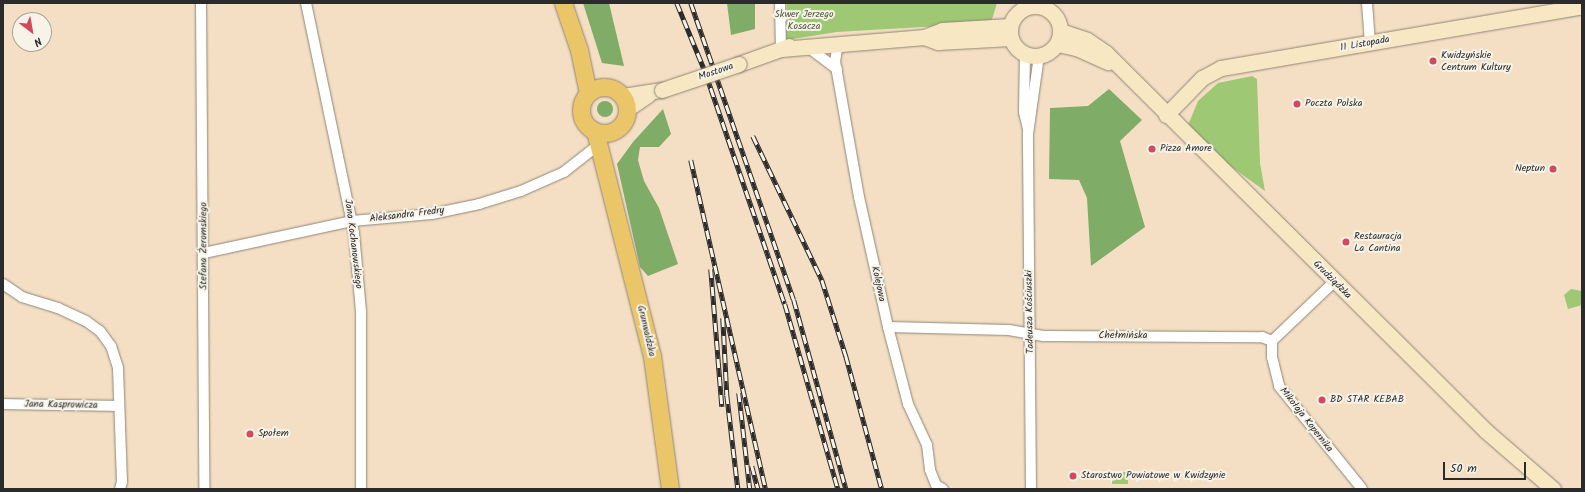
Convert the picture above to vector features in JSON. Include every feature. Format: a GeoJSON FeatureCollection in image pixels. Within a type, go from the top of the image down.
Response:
{"type":"FeatureCollection","features":[{"type":"Feature","properties":{"kind":"main road"},"geometry":{"type":"LineString","coordinates":[[563,3],[594,90]]}},
{"type":"Feature","properties":{"kind":"main road"},"geometry":{"type":"LineString","coordinates":[[594,90],[617,91],[625,102],[624,122],[601,137],[587,126],[582,114],[583,101],[594,90]]}},
{"type":"Feature","properties":{"kind":"main road","name":"Grunwaldzka"},"geometry":{"type":"LineString","coordinates":[[601,137],[608,176],[652,356],[670,489]]}},
{"type":"Feature","properties":{"kind":"street","name":"Stefana Żeromskiego"},"geometry":{"type":"LineString","coordinates":[[201,3],[204,253],[204,489]]}},
{"type":"Feature","properties":{"kind":"street","name":"Jana Kochanowskiego"},"geometry":{"type":"LineString","coordinates":[[306,3],[352,221],[361,312],[361,489]]}},
{"type":"Feature","properties":{"kind":"street"},"geometry":{"type":"LineString","coordinates":[[780,3],[781,49]]}},
{"type":"Feature","properties":{"kind":"street"},"geometry":{"type":"LineString","coordinates":[[1367,3],[1370,43]]}},
{"type":"Feature","properties":{"kind":"street"},"geometry":{"type":"LineString","coordinates":[[1030,5],[1050,11],[1059,23],[1058,38],[1052,50],[1032,55],[1019,50],[1011,32],[1018,13],[1030,5]]}},
{"type":"Feature","properties":{"kind":"street","name":"11 Listopada"},"geometry":{"type":"LineString","coordinates":[[1166,115],[1212,71],[1565,6],[1582,6]]}},
{"type":"Feature","properties":{"kind":"street","name":"Mostowa"},"geometry":{"type":"LineString","coordinates":[[781,49],[810,48],[838,43],[924,37],[938,42],[1011,32]]}},
{"type":"Feature","properties":{"kind":"street","name":"Grudziądzka"},"geometry":{"type":"LineString","coordinates":[[1058,38],[1097,46],[1486,432],[1553,489]]}},
{"type":"Feature","properties":{"kind":"street","name":"Mostowa"},"geometry":{"type":"LineString","coordinates":[[625,102],[808,41],[827,39],[838,43]]}},
{"type":"Feature","properties":{"kind":"street","name":"Kolejowa"},"geometry":{"type":"LineString","coordinates":[[838,43],[837,69],[859,197],[888,327],[908,404],[927,445],[930,470],[936,485],[943,489]]}},
{"type":"Feature","properties":{"kind":"street"},"geometry":{"type":"LineString","coordinates":[[810,48],[837,69]]}},
{"type":"Feature","properties":{"kind":"street","name":"Tadeusza Kościuszki"},"geometry":{"type":"LineString","coordinates":[[1031,489],[1028,134],[1024,112],[1032,55]]}},
{"type":"Feature","properties":{"kind":"street","name":"Aleksandra Fredry"},"geometry":{"type":"LineString","coordinates":[[204,253],[352,221],[432,214],[486,202],[521,191],[564,172],[601,137]]}},
{"type":"Feature","properties":{"kind":"street"},"geometry":{"type":"LineString","coordinates":[[1272,342],[1334,282]]}},
{"type":"Feature","properties":{"kind":"street"},"geometry":{"type":"LineString","coordinates":[[3,284],[17,295],[58,308],[86,321],[100,331],[115,357],[122,482],[120,489]]}},
{"type":"Feature","properties":{"kind":"street","name":"Chełmińska"},"geometry":{"type":"LineString","coordinates":[[888,327],[1009,330],[1030,334],[1262,337],[1272,342]]}},
{"type":"Feature","properties":{"kind":"street","name":"Mikołaja Kopernika"},"geometry":{"type":"LineString","coordinates":[[1272,342],[1272,357],[1279,386],[1362,489]]}},
{"type":"Feature","properties":{"kind":"street","name":"Jana Kasprowicza"},"geometry":{"type":"LineString","coordinates":[[3,404],[118,406]]}},
{"type":"Feature","properties":{"kind":"green space"},"geometry":{"type":"Polygon","coordinates":[[[583,3],[609,3],[624,66],[602,63],[583,3]]]}},
{"type":"Feature","properties":{"kind":"green space"},"geometry":{"type":"Polygon","coordinates":[[[727,3],[755,3],[755,29],[731,35],[727,3]]]}},
{"type":"Feature","properties":{"kind":"green space","name":"Skwer Jerzego Kosacza"},"geometry":{"type":"Polygon","coordinates":[[[787,3],[997,3],[991,23],[837,32],[786,40],[787,3]]]}},
{"type":"Feature","properties":{"kind":"green space"},"geometry":{"type":"Polygon","coordinates":[[[1252,76],[1257,79],[1260,163],[1265,191],[1222,160],[1188,125],[1198,101],[1218,83],[1252,76]]]}},
{"type":"Feature","properties":{"kind":"green space"},"geometry":{"type":"Polygon","coordinates":[[[1109,89],[1142,120],[1120,141],[1145,227],[1091,266],[1087,198],[1079,180],[1049,179],[1050,108],[1088,106],[1109,89]]]}},
{"type":"Feature","properties":{"kind":"green space"},"geometry":{"type":"Polygon","coordinates":[[[605,101],[612,106],[613,109],[608,116],[605,117],[598,112],[597,109],[602,102],[605,101]]]}},
{"type":"Feature","properties":{"kind":"green space"},"geometry":{"type":"Polygon","coordinates":[[[663,109],[671,134],[659,147],[640,147],[638,160],[644,181],[659,208],[678,264],[648,276],[640,267],[617,164],[633,142],[663,109]]]}},
{"type":"Feature","properties":{"kind":"green space"},"geometry":{"type":"Polygon","coordinates":[[[1571,289],[1582,291],[1582,305],[1568,309],[1564,295],[1571,289]]]}},
{"type":"Feature","properties":{"kind":"green space"},"geometry":{"type":"Polygon","coordinates":[[[1112,472],[1128,472],[1128,484],[1112,484],[1112,472]]]}},
{"type":"Feature","properties":{"kind":"railway"},"geometry":{"type":"LineString","coordinates":[[677,3],[705,71],[785,304],[838,489]]}},
{"type":"Feature","properties":{"kind":"railway"},"geometry":{"type":"LineString","coordinates":[[691,3],[794,300],[846,489]]}},
{"type":"Feature","properties":{"kind":"railway"},"geometry":{"type":"LineString","coordinates":[[753,136],[822,280],[846,356],[882,489]]}},
{"type":"Feature","properties":{"kind":"railway"},"geometry":{"type":"LineString","coordinates":[[691,160],[766,489]]}},
{"type":"Feature","properties":{"kind":"railway"},"geometry":{"type":"LineString","coordinates":[[711,269],[722,407]]}},
{"type":"Feature","properties":{"kind":"railway"},"geometry":{"type":"LineString","coordinates":[[723,318],[727,395],[738,489]]}},
{"type":"Feature","properties":{"kind":"railway"},"geometry":{"type":"LineString","coordinates":[[739,393],[750,489]]}},
{"type":"Feature","properties":{"kind":"railway"},"geometry":{"type":"LineString","coordinates":[[752,466],[758,489]]}},
{"type":"Feature","properties":{"kind":"place","name":"Kwidzyńskie Centrum Kultury"},"geometry":{"type":"Point","coordinates":[1433,61]}},
{"type":"Feature","properties":{"kind":"place","name":"Poczta Polska"},"geometry":{"type":"Point","coordinates":[1297,104]}},
{"type":"Feature","properties":{"kind":"place","name":"Pizza Amore"},"geometry":{"type":"Point","coordinates":[1152,149]}},
{"type":"Feature","properties":{"kind":"place","name":"Neptun"},"geometry":{"type":"Point","coordinates":[1553,169]}},
{"type":"Feature","properties":{"kind":"place","name":"Restauracja La Cantina"},"geometry":{"type":"Point","coordinates":[1346,242]}},
{"type":"Feature","properties":{"kind":"place","name":"BD STAR KEBAB"},"geometry":{"type":"Point","coordinates":[1322,400]}},
{"type":"Feature","properties":{"kind":"place","name":"Społem"},"geometry":{"type":"Point","coordinates":[250,434]}},
{"type":"Feature","properties":{"kind":"place","name":"Starostwo Powiatowe w Kwidzynie"},"geometry":{"type":"Point","coordinates":[1073,476]}}]}
